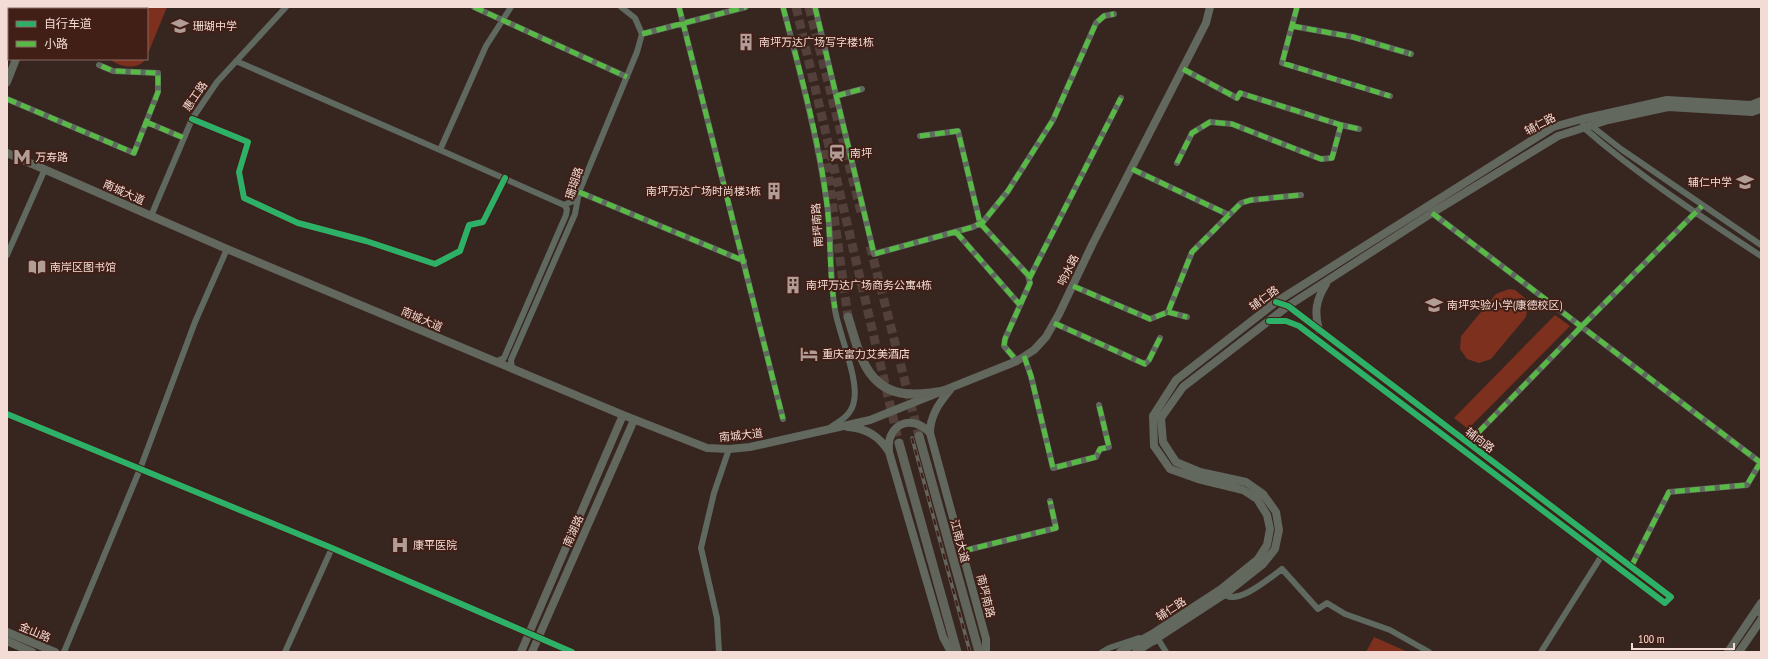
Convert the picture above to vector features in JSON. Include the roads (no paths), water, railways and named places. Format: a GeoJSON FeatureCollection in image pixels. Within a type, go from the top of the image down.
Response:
{"type":"FeatureCollection","features":[{"type":"Feature","properties":{"kind":"highway"},"geometry":{"type":"LineString","coordinates":[[848,317],[862,361],[871,376],[882,386],[895,392],[915,395],[950,389]]}},
{"type":"Feature","properties":{"kind":"highway","name":"江南大道"},"geometry":{"type":"LineString","coordinates":[[919,436],[979,652]]}},
{"type":"Feature","properties":{"kind":"highway"},"geometry":{"type":"LineString","coordinates":[[899,443],[957,652]]}},
{"type":"Feature","properties":{"kind":"main road","name":"响水路"},"geometry":{"type":"LineString","coordinates":[[839,427],[870,420],[1017,361],[1034,350],[1046,337],[1183,69],[1206,22],[1210,7]]}},
{"type":"Feature","properties":{"kind":"main road"},"geometry":{"type":"LineString","coordinates":[[1206,22],[1214,7]]}},
{"type":"Feature","properties":{"kind":"main road"},"geometry":{"type":"LineString","coordinates":[[7,82],[16,60]]}},
{"type":"Feature","properties":{"kind":"main road","name":"辅仁路"},"geometry":{"type":"LineString","coordinates":[[1223,591],[1258,559],[1267,545],[1270,529],[1267,515],[1257,499],[1243,490],[1198,479],[1170,469],[1154,446],[1152,416],[1176,380],[1276,302],[1553,127],[1582,118],[1668,100],[1751,105],[1761,102]]}},
{"type":"Feature","properties":{"kind":"main road","name":"辅仁路"},"geometry":{"type":"LineString","coordinates":[[1136,652],[1155,636],[1264,564],[1274,549],[1279,530],[1276,512],[1263,494],[1246,482],[1200,472],[1176,462],[1163,442],[1161,418],[1183,387],[1288,306],[1432,213],[1558,136],[1608,120],[1668,107],[1752,112],[1761,110]]}},
{"type":"Feature","properties":{"kind":"main road","name":"南城大道"},"geometry":{"type":"LineString","coordinates":[[7,153],[227,249],[623,416],[707,448],[729,449],[750,447],[839,427]]}},
{"type":"Feature","properties":{"kind":"main road"},"geometry":{"type":"LineString","coordinates":[[1319,330],[1315,311],[1316,303],[1328,281]]}},
{"type":"Feature","properties":{"kind":"main road","name":"南坪南路"},"geometry":{"type":"LineString","coordinates":[[950,389],[934,413],[930,425],[930,433],[986,639],[986,652]]}},
{"type":"Feature","properties":{"kind":"main road"},"geometry":{"type":"LineString","coordinates":[[521,652],[623,416]]}},
{"type":"Feature","properties":{"kind":"main road","name":"南湖路"},"geometry":{"type":"LineString","coordinates":[[532,652],[634,420]]}},
{"type":"Feature","properties":{"kind":"main road"},"geometry":{"type":"LineString","coordinates":[[930,433],[925,427],[919,424],[910,422],[904,423],[890,434],[888,442],[889,452],[943,637],[951,652]]}},
{"type":"Feature","properties":{"kind":"main road"},"geometry":{"type":"LineString","coordinates":[[839,427],[854,428],[873,435],[883,443],[889,452]]}},
{"type":"Feature","properties":{"kind":"main road"},"geometry":{"type":"LineString","coordinates":[[1728,652],[1758,613],[1761,603]]}},
{"type":"Feature","properties":{"kind":"main road"},"geometry":{"type":"LineString","coordinates":[[1739,652],[1761,620]]}},
{"type":"Feature","properties":{"kind":"main road","name":"金山路"},"geometry":{"type":"LineString","coordinates":[[7,632],[55,652]]}},
{"type":"Feature","properties":{"kind":"main road","name":"辅仁路"},"geometry":{"type":"LineString","coordinates":[[1120,652],[1155,636]]}},
{"type":"Feature","properties":{"kind":"main road","name":"金山路"},"geometry":{"type":"LineString","coordinates":[[7,641],[32,652]]}},
{"type":"Feature","properties":{"kind":"street","name":"惠工路"},"geometry":{"type":"LineString","coordinates":[[151,216],[192,118],[217,82],[286,7]]}},
{"type":"Feature","properties":{"kind":"street"},"geometry":{"type":"LineString","coordinates":[[474,7],[627,77]]}},
{"type":"Feature","properties":{"kind":"street"},"geometry":{"type":"LineString","coordinates":[[440,150],[486,46],[511,7]]}},
{"type":"Feature","properties":{"kind":"street"},"geometry":{"type":"LineString","coordinates":[[621,7],[635,18],[642,34],[746,7]]}},
{"type":"Feature","properties":{"kind":"street"},"geometry":{"type":"LineString","coordinates":[[679,7],[783,419]]}},
{"type":"Feature","properties":{"kind":"street","name":"南坪南路"},"geometry":{"type":"LineString","coordinates":[[783,7],[818,151],[827,206],[832,289],[855,393],[854,402],[847,416],[827,430]]}},
{"type":"Feature","properties":{"kind":"street"},"geometry":{"type":"LineString","coordinates":[[815,7],[874,254],[956,232],[973,227],[983,222],[1008,191],[1053,120],[1096,23],[1104,16],[1114,14]]}},
{"type":"Feature","properties":{"kind":"street"},"geometry":{"type":"LineString","coordinates":[[1297,7],[1282,63],[1390,96]]}},
{"type":"Feature","properties":{"kind":"street"},"geometry":{"type":"LineString","coordinates":[[1292,26],[1353,37],[1411,54]]}},
{"type":"Feature","properties":{"kind":"street","name":"珊瑚路"},"geometry":{"type":"LineString","coordinates":[[512,369],[511,360],[575,214],[579,192],[627,77],[642,34]]}},
{"type":"Feature","properties":{"kind":"street"},"geometry":{"type":"LineString","coordinates":[[236,61],[564,205],[567,209],[566,215],[504,358],[495,362]]}},
{"type":"Feature","properties":{"kind":"street"},"geometry":{"type":"LineString","coordinates":[[7,99],[134,153],[158,92],[158,73],[113,70],[99,64]]}},
{"type":"Feature","properties":{"kind":"street"},"geometry":{"type":"LineString","coordinates":[[1183,69],[1237,98],[1240,93],[1359,130]]}},
{"type":"Feature","properties":{"kind":"street"},"geometry":{"type":"LineString","coordinates":[[836,96],[862,89]]}},
{"type":"Feature","properties":{"kind":"street"},"geometry":{"type":"LineString","coordinates":[[1029,279],[1121,98]]}},
{"type":"Feature","properties":{"kind":"street"},"geometry":{"type":"LineString","coordinates":[[192,118],[248,142],[239,172],[244,198],[298,223],[366,241],[435,264],[460,250],[469,225],[482,222],[505,178]]}},
{"type":"Feature","properties":{"kind":"street"},"geometry":{"type":"LineString","coordinates":[[1582,118],[1588,127],[1615,155],[1696,213],[1761,256]]}},
{"type":"Feature","properties":{"kind":"street"},"geometry":{"type":"LineString","coordinates":[[146,122],[184,138]]}},
{"type":"Feature","properties":{"kind":"street"},"geometry":{"type":"LineString","coordinates":[[1177,163],[1192,133],[1210,122],[1232,124],[1322,159],[1332,158],[1341,125]]}},
{"type":"Feature","properties":{"kind":"street"},"geometry":{"type":"LineString","coordinates":[[1588,127],[1761,245]]}},
{"type":"Feature","properties":{"kind":"street"},"geometry":{"type":"LineString","coordinates":[[920,136],[958,131],[980,224],[1028,275],[1030,283],[1005,339],[1004,346],[1017,361]]}},
{"type":"Feature","properties":{"kind":"street"},"geometry":{"type":"LineString","coordinates":[[7,255],[44,169]]}},
{"type":"Feature","properties":{"kind":"street"},"geometry":{"type":"LineString","coordinates":[[1132,169],[1229,215]]}},
{"type":"Feature","properties":{"kind":"street"},"geometry":{"type":"LineString","coordinates":[[564,205],[573,201],[579,192],[744,261]]}},
{"type":"Feature","properties":{"kind":"street"},"geometry":{"type":"LineString","coordinates":[[1168,312],[1192,252],[1241,203],[1246,201],[1301,195]]}},
{"type":"Feature","properties":{"kind":"street"},"geometry":{"type":"LineString","coordinates":[[1468,443],[1702,206]]}},
{"type":"Feature","properties":{"kind":"street"},"geometry":{"type":"LineString","coordinates":[[1432,213],[1761,463],[1747,485],[1669,492],[1631,567]]}},
{"type":"Feature","properties":{"kind":"street"},"geometry":{"type":"LineString","coordinates":[[956,232],[1020,305]]}},
{"type":"Feature","properties":{"kind":"street"},"geometry":{"type":"LineString","coordinates":[[64,652],[140,469],[195,322],[227,249]]}},
{"type":"Feature","properties":{"kind":"street"},"geometry":{"type":"LineString","coordinates":[[1072,286],[1150,319],[1168,312],[1187,317]]}},
{"type":"Feature","properties":{"kind":"street","name":"辅向路"},"geometry":{"type":"LineString","coordinates":[[1269,320],[1286,321],[1299,326],[1665,603],[1671,597],[1288,306],[1276,302]]}},
{"type":"Feature","properties":{"kind":"street"},"geometry":{"type":"LineString","coordinates":[[1054,323],[1145,364],[1149,360],[1160,338]]}},
{"type":"Feature","properties":{"kind":"street"},"geometry":{"type":"LineString","coordinates":[[1024,356],[1031,376],[1053,468],[1096,457],[1100,449],[1109,447],[1099,405]]}},
{"type":"Feature","properties":{"kind":"street"},"geometry":{"type":"LineString","coordinates":[[7,414],[332,548],[572,652]]}},
{"type":"Feature","properties":{"kind":"street"},"geometry":{"type":"LineString","coordinates":[[719,652],[717,618],[701,548],[714,492],[729,449]]}},
{"type":"Feature","properties":{"kind":"street"},"geometry":{"type":"LineString","coordinates":[[963,551],[1056,528],[1050,501]]}},
{"type":"Feature","properties":{"kind":"street"},"geometry":{"type":"LineString","coordinates":[[285,652],[332,548]]}},
{"type":"Feature","properties":{"kind":"street"},"geometry":{"type":"LineString","coordinates":[[1541,652],[1607,548]]}},
{"type":"Feature","properties":{"kind":"street"},"geometry":{"type":"LineString","coordinates":[[1223,591],[1233,597],[1244,595],[1282,569],[1318,609],[1327,603],[1344,614],[1390,630],[1429,652]]}},
{"type":"Feature","properties":{"kind":"street"},"geometry":{"type":"LineString","coordinates":[[1102,652],[1109,648],[1155,636]]}},
{"type":"Feature","properties":{"kind":"street"},"geometry":{"type":"LineString","coordinates":[[1143,652],[1155,636]]}},
{"type":"Feature","properties":{"kind":"street"},"geometry":{"type":"LineString","coordinates":[[1155,636],[1166,652]]}},
{"type":"Feature","properties":{"kind":"tunnel"},"geometry":{"type":"LineString","coordinates":[[796,7],[899,443]]}},
{"type":"Feature","properties":{"kind":"tunnel"},"geometry":{"type":"LineString","coordinates":[[809,7],[862,216]]}},
{"type":"Feature","properties":{"kind":"tunnel"},"geometry":{"type":"LineString","coordinates":[[825,150],[848,317]]}},
{"type":"Feature","properties":{"kind":"tunnel"},"geometry":{"type":"LineString","coordinates":[[870,246],[919,436]]}},
{"type":"Feature","properties":{"kind":"railway"},"geometry":{"type":"LineString","coordinates":[[912,438],[970,652]]}},
{"type":"Feature","properties":{"kind":"place","name":"珊瑚中学"},"geometry":{"type":"Point","coordinates":[180,26]}},
{"type":"Feature","properties":{"kind":"place","name":"南坪万达广场写字楼1栋"},"geometry":{"type":"Point","coordinates":[746,42]}},
{"type":"Feature","properties":{"kind":"place","name":"南坪"},"geometry":{"type":"Point","coordinates":[837,153]}},
{"type":"Feature","properties":{"kind":"place","name":"万寿路"},"geometry":{"type":"Point","coordinates":[22,157]}},
{"type":"Feature","properties":{"kind":"place","name":"辅仁中学"},"geometry":{"type":"Point","coordinates":[1745,182]}},
{"type":"Feature","properties":{"kind":"place","name":"南坪万达广场时尚楼3栋"},"geometry":{"type":"Point","coordinates":[774,191]}},
{"type":"Feature","properties":{"kind":"place","name":"南岸区图书馆"},"geometry":{"type":"Point","coordinates":[37,267]}},
{"type":"Feature","properties":{"kind":"place","name":"南坪万达广场商务公寓4栋"},"geometry":{"type":"Point","coordinates":[793,285]}},
{"type":"Feature","properties":{"kind":"place","name":"南坪实验小学(康德校区)"},"geometry":{"type":"Point","coordinates":[1434,305]}},
{"type":"Feature","properties":{"kind":"place","name":"重庆富力艾美酒店"},"geometry":{"type":"Point","coordinates":[809,354]}},
{"type":"Feature","properties":{"kind":"place","name":"康平医院"},"geometry":{"type":"Point","coordinates":[400,545]}}]}
